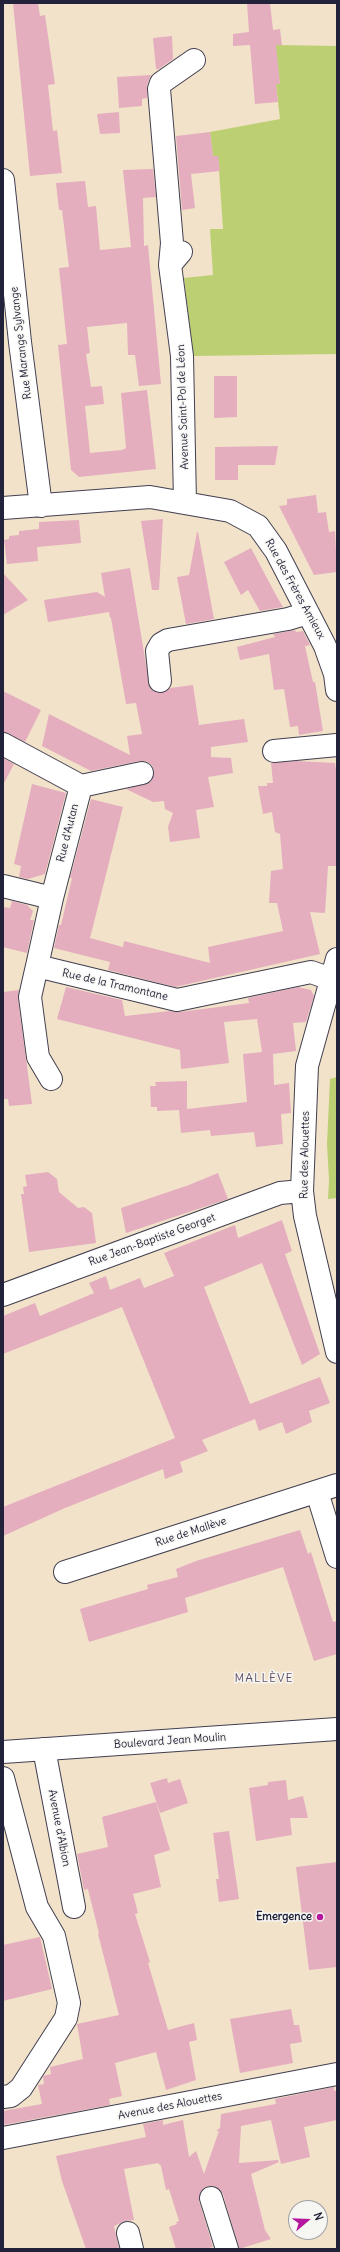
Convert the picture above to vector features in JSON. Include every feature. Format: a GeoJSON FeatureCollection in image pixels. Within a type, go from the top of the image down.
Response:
{"type":"FeatureCollection","features":[{"type":"Feature","properties":{"kind":"street","name":"Avenue Saint-Pol de Léon"},"geometry":{"type":"LineString","coordinates":[[185,502],[182,356],[175,258],[172,242],[159,89],[162,83],[194,60]]}},
{"type":"Feature","properties":{"kind":"street","name":"Rue Marange Sylvange"},"geometry":{"type":"LineString","coordinates":[[3,180],[12,343],[41,506]]}},
{"type":"Feature","properties":{"kind":"street","name":"Rue des Frères Amieux"},"geometry":{"type":"LineString","coordinates":[[3,508],[150,497],[230,511],[258,526],[276,551],[326,646],[336,679]]}},
{"type":"Feature","properties":{"kind":"street"},"geometry":{"type":"LineString","coordinates":[[160,681],[157,651],[161,644],[168,640],[288,619],[308,613]]}},
{"type":"Feature","properties":{"kind":"street"},"geometry":{"type":"LineString","coordinates":[[3,744],[81,786],[142,773]]}},
{"type":"Feature","properties":{"kind":"street"},"geometry":{"type":"LineString","coordinates":[[274,751],[337,744]]}},
{"type":"Feature","properties":{"kind":"street","name":"Rue d'Autan"},"geometry":{"type":"LineString","coordinates":[[37,966],[52,898],[81,786]]}},
{"type":"Feature","properties":{"kind":"street"},"geometry":{"type":"LineString","coordinates":[[3,886],[52,898]]}},
{"type":"Feature","properties":{"kind":"street"},"geometry":{"type":"LineString","coordinates":[[37,966],[30,996],[38,1057],[51,1079]]}},
{"type":"Feature","properties":{"kind":"street","name":"Rue de la Tramontane"},"geometry":{"type":"LineString","coordinates":[[37,966],[176,1000],[311,972],[334,969]]}},
{"type":"Feature","properties":{"kind":"street","name":"Rue des Alouettes"},"geometry":{"type":"LineString","coordinates":[[334,969],[307,1066],[302,1192],[305,1216],[329,1278],[337,1352]]}},
{"type":"Feature","properties":{"kind":"street","name":"Rue Jean-Baptiste Georget"},"geometry":{"type":"LineString","coordinates":[[3,1295],[280,1193],[302,1192]]}},
{"type":"Feature","properties":{"kind":"street","name":"Rue de Mallève"},"geometry":{"type":"LineString","coordinates":[[65,1572],[327,1488],[337,1557]]}},
{"type":"Feature","properties":{"kind":"street","name":"Boulevard Jean Moulin"},"geometry":{"type":"LineString","coordinates":[[3,1752],[337,1730]]}},
{"type":"Feature","properties":{"kind":"street","name":"Avenue d'Albion"},"geometry":{"type":"LineString","coordinates":[[44,1749],[74,1907]]}},
{"type":"Feature","properties":{"kind":"street"},"geometry":{"type":"LineString","coordinates":[[3,1778],[37,1907],[54,1936],[69,2002],[66,2018],[21,2088],[11,2096],[3,2097]]}},
{"type":"Feature","properties":{"kind":"street","name":"Avenue des Alouettes"},"geometry":{"type":"LineString","coordinates":[[3,2138],[337,2074]]}},
{"type":"Feature","properties":{"kind":"street"},"geometry":{"type":"LineString","coordinates":[[211,2198],[227,2249]]}},
{"type":"Feature","properties":{"kind":"green space"},"geometry":{"type":"Polygon","coordinates":[[[275,45],[337,46],[337,354],[193,356],[184,278],[213,275],[210,229],[223,229],[218,156],[213,156],[210,132],[280,119],[276,84],[280,84],[275,45]]]}},
{"type":"Feature","properties":{"kind":"green space"},"geometry":{"type":"Polygon","coordinates":[[[337,1077],[337,1198],[328,1199],[329,1180],[327,1144],[330,1079],[337,1077]]]}},
{"type":"Feature","properties":{"kind":"building"},"geometry":{"type":"Polygon","coordinates":[[[13,3],[38,3],[40,16],[45,15],[55,84],[48,85],[53,131],[57,130],[62,173],[30,176],[13,3]]]}},
{"type":"Feature","properties":{"kind":"building"},"geometry":{"type":"Polygon","coordinates":[[[247,3],[270,3],[273,30],[280,29],[282,45],[276,45],[280,84],[276,84],[278,102],[255,104],[250,45],[233,46],[233,34],[249,32],[247,3]]]}},
{"type":"Feature","properties":{"kind":"building"},"geometry":{"type":"Polygon","coordinates":[[[172,36],[173,59],[159,69],[156,69],[153,38],[172,36]]]}},
{"type":"Feature","properties":{"kind":"building"},"geometry":{"type":"Polygon","coordinates":[[[151,75],[147,85],[147,98],[142,99],[142,106],[119,108],[117,77],[151,75]]]}},
{"type":"Feature","properties":{"kind":"building"},"geometry":{"type":"Polygon","coordinates":[[[119,112],[120,133],[100,134],[97,114],[119,112]]]}},
{"type":"Feature","properties":{"kind":"building"},"geometry":{"type":"Polygon","coordinates":[[[210,132],[213,156],[218,156],[220,171],[191,174],[195,208],[182,210],[176,136],[210,132]]]}},
{"type":"Feature","properties":{"kind":"building"},"geometry":{"type":"Polygon","coordinates":[[[153,169],[156,197],[143,198],[144,246],[148,245],[161,384],[139,386],[135,355],[128,355],[127,323],[87,327],[90,353],[86,354],[91,387],[102,386],[104,404],[85,406],[90,453],[122,450],[126,448],[121,393],[147,390],[156,469],[79,477],[71,470],[58,345],[67,344],[59,268],[69,267],[62,210],[59,210],[56,183],[85,181],[88,207],[96,206],[100,250],[131,247],[123,170],[153,169]]]}},
{"type":"Feature","properties":{"kind":"building"},"geometry":{"type":"Polygon","coordinates":[[[214,376],[237,376],[237,417],[214,418],[214,376]]]}},
{"type":"Feature","properties":{"kind":"building"},"geometry":{"type":"Polygon","coordinates":[[[278,446],[275,465],[238,465],[238,480],[215,480],[215,447],[278,446]]]}},
{"type":"Feature","properties":{"kind":"building"},"geometry":{"type":"Polygon","coordinates":[[[316,495],[318,513],[326,512],[329,532],[335,531],[337,572],[314,575],[279,506],[287,505],[287,499],[316,495]]]}},
{"type":"Feature","properties":{"kind":"building"},"geometry":{"type":"Polygon","coordinates":[[[163,519],[159,590],[152,590],[141,521],[163,519]]]}},
{"type":"Feature","properties":{"kind":"building"},"geometry":{"type":"Polygon","coordinates":[[[79,520],[81,543],[37,547],[38,561],[7,564],[4,540],[9,539],[9,536],[19,535],[19,531],[39,529],[39,522],[79,520]]]}},
{"type":"Feature","properties":{"kind":"building"},"geometry":{"type":"Polygon","coordinates":[[[197,532],[214,619],[186,624],[177,577],[189,575],[197,532]]]}},
{"type":"Feature","properties":{"kind":"building"},"geometry":{"type":"Polygon","coordinates":[[[251,548],[283,607],[260,611],[248,590],[241,595],[224,562],[251,548]]]}},
{"type":"Feature","properties":{"kind":"building"},"geometry":{"type":"Polygon","coordinates":[[[130,568],[150,689],[161,693],[170,688],[193,685],[199,725],[244,719],[248,742],[211,747],[211,757],[231,758],[233,773],[208,777],[214,807],[196,810],[200,838],[170,842],[168,827],[173,813],[165,809],[164,801],[153,802],[126,789],[151,782],[154,771],[152,765],[146,761],[139,761],[91,771],[42,746],[49,714],[130,755],[127,736],[142,734],[136,703],[126,704],[109,612],[48,622],[44,600],[97,592],[105,597],[101,573],[130,568]]]}},
{"type":"Feature","properties":{"kind":"building"},"geometry":{"type":"Polygon","coordinates":[[[3,573],[28,600],[3,615],[3,573]]]}},
{"type":"Feature","properties":{"kind":"building"},"geometry":{"type":"Polygon","coordinates":[[[295,630],[296,632],[303,631],[310,645],[305,646],[313,682],[315,682],[323,731],[299,735],[298,726],[290,727],[284,689],[274,690],[269,654],[240,660],[237,647],[275,637],[273,634],[295,630]]]}},
{"type":"Feature","properties":{"kind":"building"},"geometry":{"type":"Polygon","coordinates":[[[3,691],[41,710],[25,742],[3,732],[3,691]]]}},
{"type":"Feature","properties":{"kind":"building"},"geometry":{"type":"Polygon","coordinates":[[[3,758],[14,764],[3,785],[3,758]]]}},
{"type":"Feature","properties":{"kind":"building"},"geometry":{"type":"Polygon","coordinates":[[[296,761],[335,763],[337,777],[337,866],[328,866],[325,913],[310,912],[320,954],[175,987],[108,970],[110,962],[54,948],[72,878],[70,878],[91,799],[123,807],[90,938],[123,947],[124,941],[210,963],[208,947],[283,931],[277,903],[269,903],[271,871],[283,869],[280,834],[275,832],[272,812],[263,814],[258,786],[267,786],[267,783],[273,783],[271,763],[296,761]]]}},
{"type":"Feature","properties":{"kind":"building"},"geometry":{"type":"Polygon","coordinates":[[[32,784],[66,793],[45,874],[28,879],[19,877],[21,866],[14,864],[32,784]]]}},
{"type":"Feature","properties":{"kind":"building"},"geometry":{"type":"Polygon","coordinates":[[[12,901],[27,905],[33,911],[30,920],[34,920],[27,953],[3,947],[3,907],[10,908],[12,901]]]}},
{"type":"Feature","properties":{"kind":"building"},"geometry":{"type":"Polygon","coordinates":[[[66,987],[122,1000],[125,1016],[170,1011],[180,1012],[249,1003],[248,998],[298,987],[311,990],[314,996],[306,1022],[293,1023],[296,1051],[273,1054],[274,1085],[289,1083],[291,1113],[281,1114],[283,1144],[256,1147],[254,1132],[211,1136],[210,1130],[181,1133],[179,1110],[157,1111],[157,1107],[151,1107],[150,1086],[156,1086],[155,1082],[187,1081],[187,1109],[247,1102],[243,1054],[262,1052],[257,1019],[224,1022],[229,1063],[181,1069],[180,1050],[57,1019],[66,987]]]}},
{"type":"Feature","properties":{"kind":"building"},"geometry":{"type":"Polygon","coordinates":[[[19,990],[18,999],[32,1104],[9,1106],[8,1099],[3,1099],[3,992],[19,990]]]}},
{"type":"Feature","properties":{"kind":"building"},"geometry":{"type":"Polygon","coordinates":[[[48,1172],[57,1179],[59,1192],[78,1208],[84,1207],[92,1213],[96,1243],[29,1252],[21,1194],[24,1194],[23,1187],[27,1186],[25,1175],[48,1172]]]}},
{"type":"Feature","properties":{"kind":"building"},"geometry":{"type":"Polygon","coordinates":[[[218,1173],[228,1199],[126,1233],[121,1208],[189,1185],[218,1173]]]}},
{"type":"Feature","properties":{"kind":"building"},"geometry":{"type":"Polygon","coordinates":[[[282,1220],[292,1251],[285,1254],[320,1354],[302,1365],[262,1263],[204,1287],[250,1404],[320,1377],[330,1403],[309,1411],[312,1422],[286,1434],[282,1422],[259,1431],[255,1419],[202,1440],[208,1451],[180,1462],[183,1472],[165,1479],[163,1469],[65,1508],[3,1536],[3,1507],[175,1438],[122,1307],[3,1354],[3,1316],[35,1303],[40,1316],[94,1293],[89,1283],[106,1276],[110,1290],[140,1278],[144,1288],[174,1276],[164,1253],[235,1225],[238,1238],[282,1220]]]}},
{"type":"Feature","properties":{"kind":"building"},"geometry":{"type":"Polygon","coordinates":[[[300,1530],[308,1554],[311,1552],[333,1622],[337,1621],[337,1654],[314,1661],[283,1567],[185,1598],[188,1612],[89,1642],[80,1609],[148,1589],[147,1585],[178,1577],[176,1569],[196,1561],[300,1530]]]}},
{"type":"Feature","properties":{"kind":"building"},"geometry":{"type":"Polygon","coordinates":[[[167,1778],[168,1783],[180,1779],[188,1803],[160,1813],[150,1783],[167,1778]]]}},
{"type":"Feature","properties":{"kind":"building"},"geometry":{"type":"Polygon","coordinates":[[[286,1780],[288,1800],[303,1796],[308,1818],[290,1818],[292,1835],[256,1841],[249,1788],[268,1785],[268,1782],[286,1780]]]}},
{"type":"Feature","properties":{"kind":"building"},"geometry":{"type":"Polygon","coordinates":[[[156,1802],[170,1850],[154,1855],[161,1887],[133,1894],[138,1913],[135,1914],[150,1962],[148,1963],[168,2030],[194,2023],[197,2040],[189,2042],[196,2080],[166,2090],[156,2052],[115,2063],[122,2096],[109,2099],[110,2105],[3,2125],[3,2111],[42,2104],[38,2085],[44,2084],[43,2076],[51,2074],[50,2067],[83,2059],[77,2024],[119,2015],[88,1889],[84,1890],[77,1854],[108,1847],[102,1817],[156,1802]]]}},
{"type":"Feature","properties":{"kind":"building"},"geometry":{"type":"Polygon","coordinates":[[[229,1831],[239,1899],[219,1902],[216,1879],[219,1879],[213,1833],[229,1831]]]}},
{"type":"Feature","properties":{"kind":"building","name":"Emergence"},"geometry":{"type":"Polygon","coordinates":[[[337,1862],[337,1967],[309,1970],[296,1867],[337,1862]]]}},
{"type":"Feature","properties":{"kind":"building"},"geometry":{"type":"Polygon","coordinates":[[[40,1937],[52,1989],[3,2001],[3,1945],[40,1937]]]}},
{"type":"Feature","properties":{"kind":"building"},"geometry":{"type":"Polygon","coordinates":[[[291,2009],[294,2025],[299,2025],[302,2042],[290,2044],[293,2063],[240,2073],[230,2019],[291,2009]]]}},
{"type":"Feature","properties":{"kind":"building"},"geometry":{"type":"Polygon","coordinates":[[[334,2087],[334,2091],[337,2090],[337,2120],[304,2127],[310,2157],[281,2164],[271,2120],[241,2126],[239,2163],[278,2160],[279,2162],[251,2174],[265,2230],[271,2239],[239,2249],[223,2194],[214,2186],[208,2186],[202,2190],[199,2201],[213,2247],[205,2249],[176,2249],[169,2227],[177,2224],[176,2222],[179,2221],[169,2189],[166,2190],[161,2166],[158,2163],[124,2169],[134,2220],[125,2221],[114,2226],[119,2249],[86,2249],[62,2181],[56,2156],[146,2137],[143,2124],[163,2120],[163,2125],[183,2120],[189,2157],[196,2151],[204,2174],[219,2131],[216,2131],[220,2128],[221,2114],[276,2104],[275,2099],[334,2087]]]}},
{"type":"Feature","properties":{"kind":"place","name":"Emergence"},"geometry":{"type":"Point","coordinates":[320,1917]}},
{"type":"Feature","properties":{"kind":"district","name":"MALLÈVE"},"geometry":{"type":"Point","coordinates":[264,1679]}}]}
